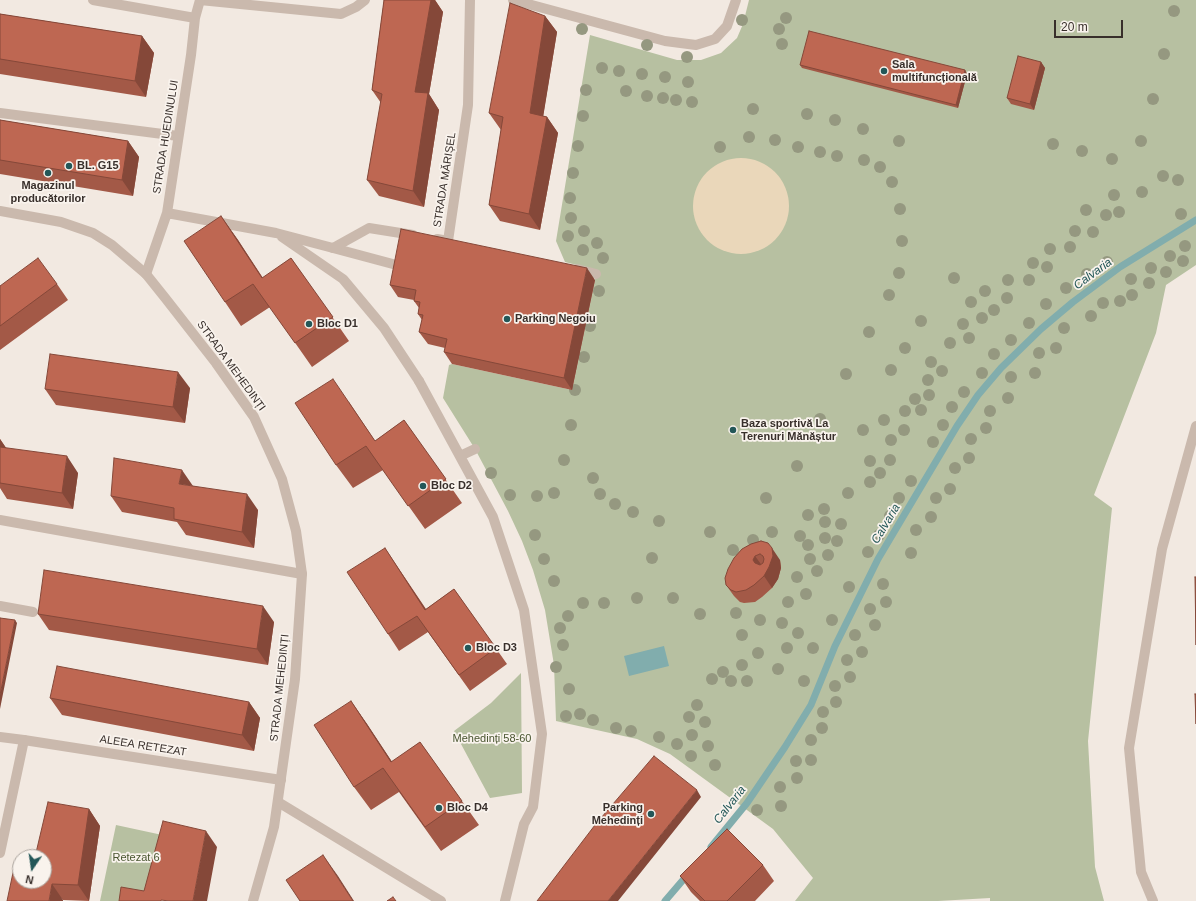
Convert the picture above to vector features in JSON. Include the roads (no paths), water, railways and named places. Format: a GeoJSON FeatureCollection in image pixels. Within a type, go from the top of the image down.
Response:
{"type":"FeatureCollection","features":[{"type":"Feature","properties":{"kind":"street"},"geometry":{"type":"LineString","coordinates":[[93,0],[195,18]]}},
{"type":"Feature","properties":{"kind":"street"},"geometry":{"type":"LineString","coordinates":[[200,0],[341,14],[356,7],[364,0]]}},
{"type":"Feature","properties":{"kind":"street","name":"STRADA HUEDINULUI"},"geometry":{"type":"LineString","coordinates":[[146,274],[167,213],[191,55],[195,18],[200,0]]}},
{"type":"Feature","properties":{"kind":"street","name":"STRADA MĂRIȘEL"},"geometry":{"type":"LineString","coordinates":[[333,248],[369,228],[452,242],[468,105],[470,0]]}},
{"type":"Feature","properties":{"kind":"street"},"geometry":{"type":"LineString","coordinates":[[513,0],[665,41],[696,45],[715,39],[727,26],[736,0]]}},
{"type":"Feature","properties":{"kind":"street"},"geometry":{"type":"LineString","coordinates":[[0,113],[178,136]]}},
{"type":"Feature","properties":{"kind":"street","name":"STRADA MEHEDINȚI"},"geometry":{"type":"LineString","coordinates":[[0,211],[61,222],[93,233],[112,245],[146,274],[216,363],[254,417],[282,479],[296,531],[302,574],[296,679],[274,827],[253,901]]}},
{"type":"Feature","properties":{"kind":"street"},"geometry":{"type":"LineString","coordinates":[[167,213],[276,233],[404,267]]}},
{"type":"Feature","properties":{"kind":"street"},"geometry":{"type":"LineString","coordinates":[[276,233],[343,279],[384,328],[419,381],[493,517],[524,610],[542,734],[533,807],[524,824],[505,901]]}},
{"type":"Feature","properties":{"kind":"street"},"geometry":{"type":"LineString","coordinates":[[567,267],[596,274]]}},
{"type":"Feature","properties":{"kind":"street"},"geometry":{"type":"LineString","coordinates":[[1153,901],[1141,872],[1129,748],[1162,549],[1196,426]]}},
{"type":"Feature","properties":{"kind":"street"},"geometry":{"type":"LineString","coordinates":[[460,456],[475,449]]}},
{"type":"Feature","properties":{"kind":"street"},"geometry":{"type":"LineString","coordinates":[[0,520],[302,574]]}},
{"type":"Feature","properties":{"kind":"street"},"geometry":{"type":"LineString","coordinates":[[0,606],[33,612]]}},
{"type":"Feature","properties":{"kind":"street","name":"ALEEA RETEZAT"},"geometry":{"type":"LineString","coordinates":[[0,737],[281,780]]}},
{"type":"Feature","properties":{"kind":"street"},"geometry":{"type":"LineString","coordinates":[[0,853],[24,740]]}},
{"type":"Feature","properties":{"kind":"street"},"geometry":{"type":"LineString","coordinates":[[278,802],[441,901]]}},
{"type":"Feature","properties":{"kind":"water"},"geometry":{"type":"Polygon","coordinates":[[[664,646],[669,666],[629,676],[624,656],[664,646]]]}},
{"type":"Feature","properties":{"kind":"waterway","name":"Calvaria"},"geometry":{"type":"LineString","coordinates":[[711,847],[747,803],[811,705],[835,646],[878,559],[957,426],[978,395],[1001,368],[1041,329],[1073,302],[1120,267],[1196,220]]}},
{"type":"Feature","properties":{"kind":"waterway","name":"Calvaria"},"geometry":{"type":"LineString","coordinates":[[665,901],[689,873]]}},
{"type":"Feature","properties":{"kind":"place","name":"Sala multifuncțională"},"geometry":{"type":"Point","coordinates":[884,71]}},
{"type":"Feature","properties":{"kind":"place","name":"BL. G15"},"geometry":{"type":"Point","coordinates":[69,166]}},
{"type":"Feature","properties":{"kind":"place","name":"Magazinul producătorilor"},"geometry":{"type":"Point","coordinates":[48,173]}},
{"type":"Feature","properties":{"kind":"place","name":"Parking Negoiu"},"geometry":{"type":"Point","coordinates":[507,319]}},
{"type":"Feature","properties":{"kind":"place","name":"Bloc D1"},"geometry":{"type":"Point","coordinates":[309,324]}},
{"type":"Feature","properties":{"kind":"place","name":"Baza sportivă La Terenuri Mănăștur"},"geometry":{"type":"Point","coordinates":[733,430]}},
{"type":"Feature","properties":{"kind":"place","name":"Bloc D2"},"geometry":{"type":"Point","coordinates":[423,486]}},
{"type":"Feature","properties":{"kind":"place","name":"Bloc D3"},"geometry":{"type":"Point","coordinates":[468,648]}},
{"type":"Feature","properties":{"kind":"place","name":"Bloc D4"},"geometry":{"type":"Point","coordinates":[439,808]}},
{"type":"Feature","properties":{"kind":"place","name":"Parking Mehedinți"},"geometry":{"type":"Point","coordinates":[651,814]}},
{"type":"Feature","properties":{"kind":"park label","name":"Mehedinți 58-60"},"geometry":{"type":"Point","coordinates":[492,739]}},
{"type":"Feature","properties":{"kind":"park label","name":"Retezat 6"},"geometry":{"type":"Point","coordinates":[136,858]}}]}
